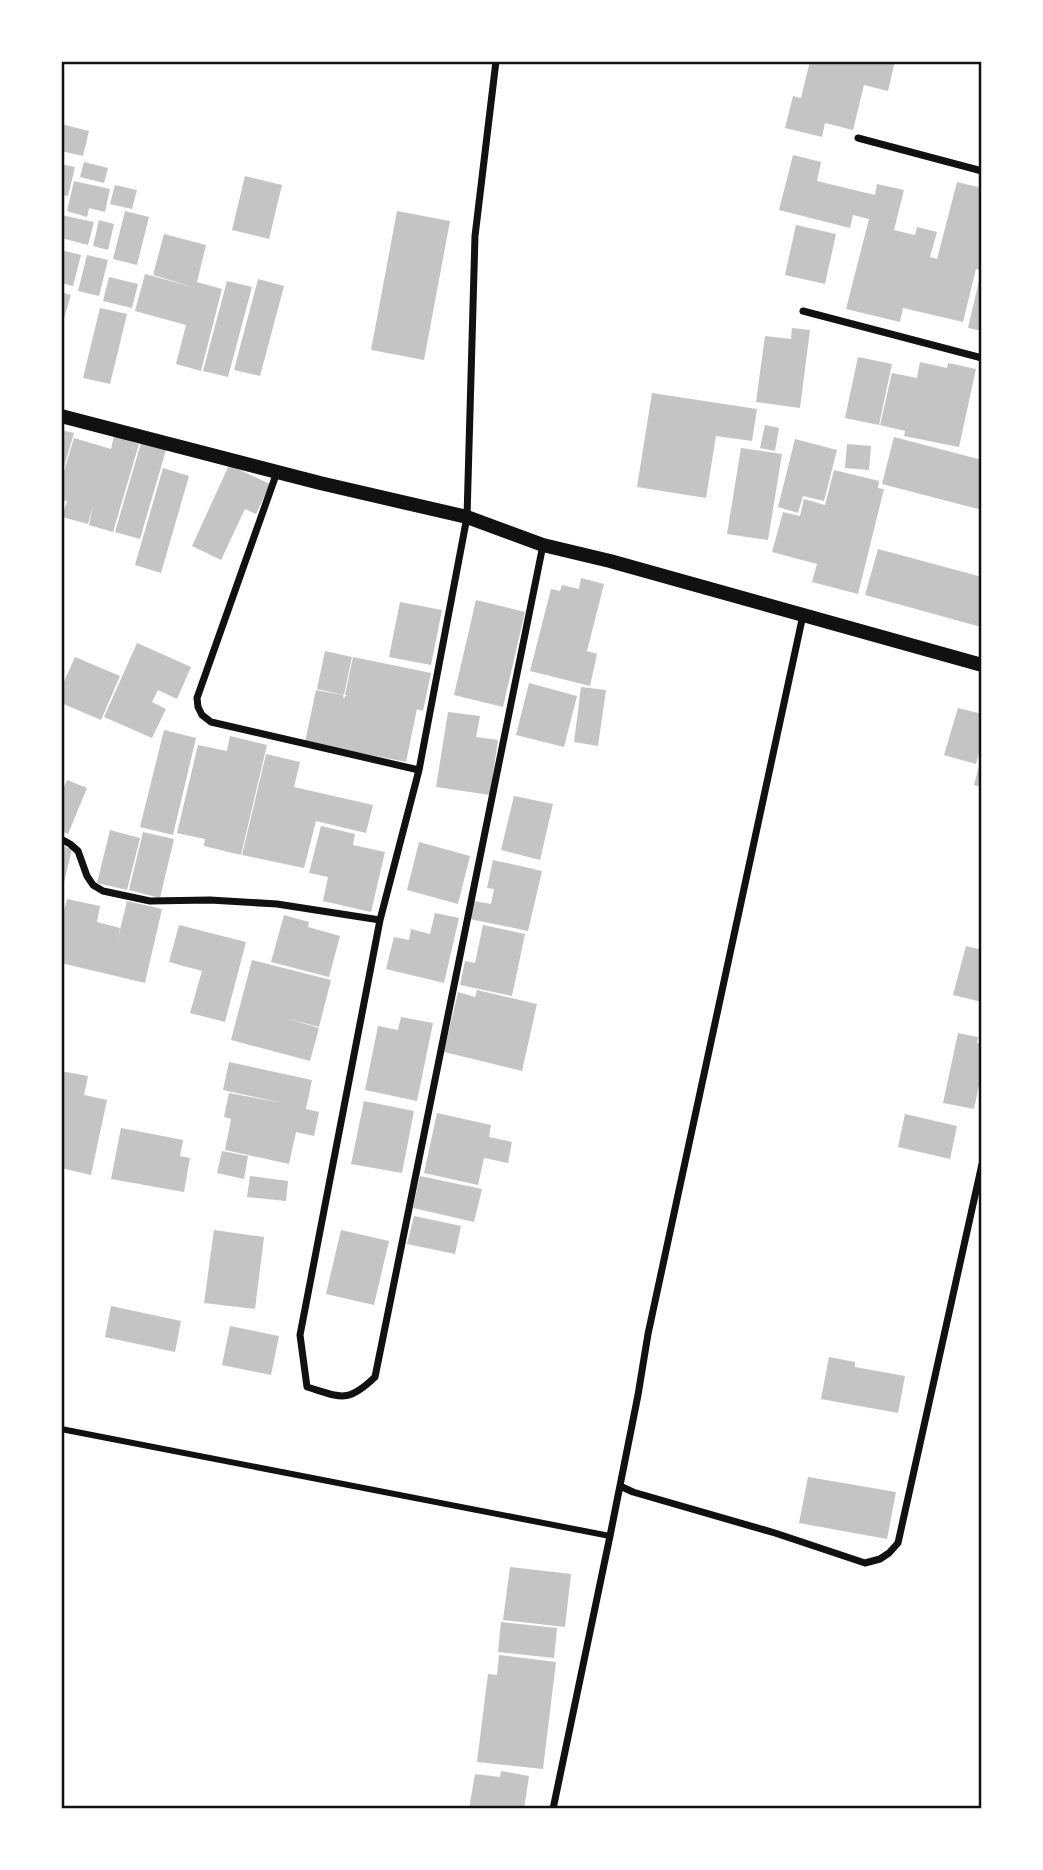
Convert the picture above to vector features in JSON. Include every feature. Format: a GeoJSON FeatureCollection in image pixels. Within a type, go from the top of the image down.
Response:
{"type":"FeatureCollection","features":[{"type":"Feature","properties":{"kind":"main road"},"geometry":{"type":"LineString","coordinates":[[61,416],[320,483],[467,517],[543,545],[804,614],[982,665]]}},
{"type":"Feature","properties":{"kind":"street"},"geometry":{"type":"LineString","coordinates":[[496,61],[475,236],[467,517],[419,770],[380,919],[300,1335],[307,1387],[341,1396],[360,1392],[375,1377],[543,545]]}},
{"type":"Feature","properties":{"kind":"street"},"geometry":{"type":"LineString","coordinates":[[858,138],[982,171]]}},
{"type":"Feature","properties":{"kind":"street"},"geometry":{"type":"LineString","coordinates":[[803,311],[982,358]]}},
{"type":"Feature","properties":{"kind":"street"},"geometry":{"type":"LineString","coordinates":[[277,471],[198,698],[202,715],[211,722],[248,732],[419,770]]}},
{"type":"Feature","properties":{"kind":"street"},"geometry":{"type":"LineString","coordinates":[[553,1809],[610,1536],[651,1320],[804,614]]}},
{"type":"Feature","properties":{"kind":"street"},"geometry":{"type":"LineString","coordinates":[[61,839],[78,851],[87,876],[93,885],[103,891],[150,901],[210,900],[277,904],[380,919]]}},
{"type":"Feature","properties":{"kind":"street"},"geometry":{"type":"LineString","coordinates":[[619,1488],[775,1533],[865,1563],[889,1553],[898,1543],[982,1164]]}},
{"type":"Feature","properties":{"kind":"street"},"geometry":{"type":"LineString","coordinates":[[61,1429],[610,1536]]}},
{"type":"Feature","properties":{"kind":"building"},"geometry":{"type":"Polygon","coordinates":[[[810,61],[895,61],[888,91],[864,85],[853,130],[825,123],[822,137],[785,128],[793,96],[801,98],[810,61]]]}},
{"type":"Feature","properties":{"kind":"building"},"geometry":{"type":"Polygon","coordinates":[[[61,124],[89,131],[83,156],[61,151],[61,124]]]}},
{"type":"Feature","properties":{"kind":"building"},"geometry":{"type":"Polygon","coordinates":[[[793,155],[821,162],[817,181],[875,195],[877,184],[904,190],[894,230],[915,235],[917,227],[937,232],[930,257],[937,259],[957,182],[982,188],[982,271],[976,269],[963,322],[903,308],[900,322],[846,309],[869,219],[853,215],[850,228],[779,210],[793,155]]]}},
{"type":"Feature","properties":{"kind":"building"},"geometry":{"type":"Polygon","coordinates":[[[84,162],[108,168],[104,183],[80,177],[84,162]]]}},
{"type":"Feature","properties":{"kind":"building"},"geometry":{"type":"Polygon","coordinates":[[[61,164],[75,167],[68,196],[61,195],[61,164]]]}},
{"type":"Feature","properties":{"kind":"building"},"geometry":{"type":"Polygon","coordinates":[[[245,176],[282,185],[269,239],[232,230],[245,176]]]}},
{"type":"Feature","properties":{"kind":"building"},"geometry":{"type":"Polygon","coordinates":[[[74,181],[110,189],[105,212],[89,208],[87,217],[67,211],[74,181]]]}},
{"type":"Feature","properties":{"kind":"building"},"geometry":{"type":"Polygon","coordinates":[[[115,185],[137,190],[132,209],[110,204],[115,185]]]}},
{"type":"Feature","properties":{"kind":"building"},"geometry":{"type":"Polygon","coordinates":[[[125,211],[149,217],[137,265],[113,259],[125,211]]]}},
{"type":"Feature","properties":{"kind":"building"},"geometry":{"type":"Polygon","coordinates":[[[397,211],[450,221],[424,360],[371,350],[397,211]]]}},
{"type":"Feature","properties":{"kind":"building"},"geometry":{"type":"Polygon","coordinates":[[[61,215],[94,222],[88,245],[61,238],[61,215]]]}},
{"type":"Feature","properties":{"kind":"building"},"geometry":{"type":"Polygon","coordinates":[[[99,220],[114,224],[108,250],[93,246],[99,220]]]}},
{"type":"Feature","properties":{"kind":"building"},"geometry":{"type":"Polygon","coordinates":[[[796,225],[836,234],[825,284],[785,275],[796,225]]]}},
{"type":"Feature","properties":{"kind":"building"},"geometry":{"type":"Polygon","coordinates":[[[164,234],[206,245],[197,282],[222,289],[201,371],[176,364],[186,325],[135,311],[145,274],[196,288],[153,275],[164,234]]]}},
{"type":"Feature","properties":{"kind":"building"},"geometry":{"type":"Polygon","coordinates":[[[61,250],[81,255],[73,286],[61,283],[61,250]]]}},
{"type":"Feature","properties":{"kind":"building"},"geometry":{"type":"Polygon","coordinates":[[[87,255],[108,260],[99,296],[78,291],[87,255]]]}},
{"type":"Feature","properties":{"kind":"building"},"geometry":{"type":"Polygon","coordinates":[[[982,272],[982,331],[968,328],[982,272]]]}},
{"type":"Feature","properties":{"kind":"building"},"geometry":{"type":"Polygon","coordinates":[[[109,277],[138,284],[132,308],[103,301],[109,277]]]}},
{"type":"Feature","properties":{"kind":"building"},"geometry":{"type":"Polygon","coordinates":[[[258,279],[284,286],[260,376],[234,370],[258,279]]]}},
{"type":"Feature","properties":{"kind":"building"},"geometry":{"type":"Polygon","coordinates":[[[227,281],[252,287],[228,377],[203,371],[227,281]]]}},
{"type":"Feature","properties":{"kind":"building"},"geometry":{"type":"Polygon","coordinates":[[[61,292],[71,295],[62,325],[61,324],[61,292]]]}},
{"type":"Feature","properties":{"kind":"building"},"geometry":{"type":"Polygon","coordinates":[[[100,308],[127,314],[110,384],[83,378],[100,308]]]}},
{"type":"Feature","properties":{"kind":"building"},"geometry":{"type":"Polygon","coordinates":[[[792,328],[810,330],[800,408],[756,402],[765,336],[791,339],[792,328]]]}},
{"type":"Feature","properties":{"kind":"building"},"geometry":{"type":"Polygon","coordinates":[[[858,357],[892,364],[879,425],[845,418],[858,357]]]}},
{"type":"Feature","properties":{"kind":"building"},"geometry":{"type":"Polygon","coordinates":[[[920,362],[947,368],[948,363],[976,369],[959,447],[904,436],[905,431],[880,425],[892,373],[917,378],[920,362]]]}},
{"type":"Feature","properties":{"kind":"building"},"geometry":{"type":"Polygon","coordinates":[[[652,393],[757,409],[752,441],[716,436],[706,498],[637,487],[652,393]]]}},
{"type":"Feature","properties":{"kind":"building"},"geometry":{"type":"Polygon","coordinates":[[[765,425],[779,428],[775,451],[760,448],[765,425]]]}},
{"type":"Feature","properties":{"kind":"building"},"geometry":{"type":"Polygon","coordinates":[[[61,430],[74,433],[62,474],[61,474],[61,430]]]}},
{"type":"Feature","properties":{"kind":"building"},"geometry":{"type":"Polygon","coordinates":[[[114,436],[139,444],[113,532],[89,525],[93,505],[88,524],[62,517],[67,501],[61,500],[61,481],[74,438],[111,449],[114,436]]]}},
{"type":"Feature","properties":{"kind":"building"},"geometry":{"type":"Polygon","coordinates":[[[894,437],[982,460],[982,510],[882,484],[894,437]]]}},
{"type":"Feature","properties":{"kind":"building"},"geometry":{"type":"Polygon","coordinates":[[[795,439],[837,450],[824,501],[803,496],[798,513],[778,507],[795,439]]]}},
{"type":"Feature","properties":{"kind":"building"},"geometry":{"type":"Polygon","coordinates":[[[141,443],[166,450],[140,539],[115,532],[141,443]]]}},
{"type":"Feature","properties":{"kind":"building"},"geometry":{"type":"Polygon","coordinates":[[[847,444],[871,446],[869,470],[845,468],[847,444]]]}},
{"type":"Feature","properties":{"kind":"building"},"geometry":{"type":"Polygon","coordinates":[[[741,448],[782,454],[768,540],[727,534],[741,448]]]}},
{"type":"Feature","properties":{"kind":"building"},"geometry":{"type":"Polygon","coordinates":[[[229,465],[270,484],[256,514],[245,509],[221,560],[192,546],[229,465]]]}},
{"type":"Feature","properties":{"kind":"building"},"geometry":{"type":"Polygon","coordinates":[[[163,468],[189,476],[161,573],[135,565],[163,468]]]}},
{"type":"Feature","properties":{"kind":"building"},"geometry":{"type":"Polygon","coordinates":[[[834,470],[879,481],[878,488],[884,489],[858,594],[812,582],[817,564],[772,552],[783,512],[800,516],[804,499],[825,505],[834,470]]]}},
{"type":"Feature","properties":{"kind":"building"},"geometry":{"type":"Polygon","coordinates":[[[878,549],[982,577],[981,627],[865,595],[878,549]]]}},
{"type":"Feature","properties":{"kind":"building"},"geometry":{"type":"Polygon","coordinates":[[[581,578],[604,584],[587,651],[597,654],[590,686],[530,671],[551,589],[560,591],[562,585],[579,589],[581,578]]]}},
{"type":"Feature","properties":{"kind":"building"},"geometry":{"type":"Polygon","coordinates":[[[476,600],[525,612],[503,707],[454,695],[476,600]]]}},
{"type":"Feature","properties":{"kind":"building"},"geometry":{"type":"Polygon","coordinates":[[[400,602],[442,610],[431,665],[389,657],[400,602]]]}},
{"type":"Feature","properties":{"kind":"building"},"geometry":{"type":"Polygon","coordinates":[[[137,643],[191,667],[177,699],[158,690],[152,702],[166,709],[152,738],[104,717],[137,643]]]}},
{"type":"Feature","properties":{"kind":"building"},"geometry":{"type":"Polygon","coordinates":[[[325,651],[352,657],[344,695],[317,689],[325,651]]]}},
{"type":"Feature","properties":{"kind":"building"},"geometry":{"type":"Polygon","coordinates":[[[75,657],[120,676],[101,720],[61,703],[61,688],[75,657]]]}},
{"type":"Feature","properties":{"kind":"building"},"geometry":{"type":"Polygon","coordinates":[[[353,657],[431,673],[423,711],[417,709],[406,762],[305,742],[316,690],[343,695],[344,699],[347,696],[345,695],[353,657]]]}},
{"type":"Feature","properties":{"kind":"building"},"geometry":{"type":"Polygon","coordinates":[[[529,683],[577,696],[564,747],[516,735],[529,683]]]}},
{"type":"Feature","properties":{"kind":"building"},"geometry":{"type":"Polygon","coordinates":[[[581,687],[606,690],[598,746],[574,742],[581,687]]]}},
{"type":"Feature","properties":{"kind":"building"},"geometry":{"type":"Polygon","coordinates":[[[958,708],[982,714],[982,742],[976,764],[944,755],[958,708]]]}},
{"type":"Feature","properties":{"kind":"building"},"geometry":{"type":"Polygon","coordinates":[[[448,712],[480,716],[476,737],[498,740],[490,795],[436,787],[448,712]]]}},
{"type":"Feature","properties":{"kind":"building"},"geometry":{"type":"Polygon","coordinates":[[[164,730],[196,738],[173,835],[140,827],[164,730]]]}},
{"type":"Feature","properties":{"kind":"building"},"geometry":{"type":"Polygon","coordinates":[[[230,736],[267,745],[241,855],[204,846],[205,839],[177,833],[198,745],[227,751],[230,736]]]}},
{"type":"Feature","properties":{"kind":"building"},"geometry":{"type":"Polygon","coordinates":[[[266,754],[300,762],[294,787],[373,805],[366,833],[316,821],[304,868],[242,855],[266,754]]]}},
{"type":"Feature","properties":{"kind":"building"},"geometry":{"type":"Polygon","coordinates":[[[982,758],[982,787],[974,785],[982,758]]]}},
{"type":"Feature","properties":{"kind":"building"},"geometry":{"type":"Polygon","coordinates":[[[67,780],[87,788],[68,834],[61,831],[61,794],[67,780]]]}},
{"type":"Feature","properties":{"kind":"building"},"geometry":{"type":"Polygon","coordinates":[[[514,796],[553,804],[540,860],[501,850],[514,796]]]}},
{"type":"Feature","properties":{"kind":"building"},"geometry":{"type":"Polygon","coordinates":[[[321,826],[355,834],[353,845],[385,852],[371,912],[323,901],[328,877],[309,873],[321,826]]]}},
{"type":"Feature","properties":{"kind":"building"},"geometry":{"type":"Polygon","coordinates":[[[110,830],[140,838],[127,890],[97,883],[110,830]]]}},
{"type":"Feature","properties":{"kind":"building"},"geometry":{"type":"Polygon","coordinates":[[[143,832],[174,839],[160,898],[129,890],[143,832]]]}},
{"type":"Feature","properties":{"kind":"building"},"geometry":{"type":"Polygon","coordinates":[[[419,842],[470,856],[458,904],[407,890],[419,842]]]}},
{"type":"Feature","properties":{"kind":"building"},"geometry":{"type":"Polygon","coordinates":[[[61,846],[72,849],[62,891],[61,891],[61,846]]]}},
{"type":"Feature","properties":{"kind":"building"},"geometry":{"type":"Polygon","coordinates":[[[493,860],[542,871],[528,931],[470,919],[474,901],[491,904],[494,889],[487,888],[493,860]]]}},
{"type":"Feature","properties":{"kind":"building"},"geometry":{"type":"Polygon","coordinates":[[[67,899],[100,906],[97,922],[120,928],[117,942],[127,901],[162,909],[145,983],[61,963],[61,922],[67,899]]]}},
{"type":"Feature","properties":{"kind":"building"},"geometry":{"type":"Polygon","coordinates":[[[435,913],[459,918],[444,983],[386,969],[394,937],[409,940],[411,929],[430,934],[435,913]]]}},
{"type":"Feature","properties":{"kind":"building"},"geometry":{"type":"Polygon","coordinates":[[[284,915],[309,922],[308,927],[340,936],[329,977],[271,962],[284,915]]]}},
{"type":"Feature","properties":{"kind":"building"},"geometry":{"type":"Polygon","coordinates":[[[179,925],[246,942],[225,1022],[190,1013],[202,971],[169,962],[179,925]]]}},
{"type":"Feature","properties":{"kind":"building"},"geometry":{"type":"Polygon","coordinates":[[[483,925],[525,934],[512,996],[460,985],[465,961],[475,963],[483,925]]]}},
{"type":"Feature","properties":{"kind":"building"},"geometry":{"type":"Polygon","coordinates":[[[966,946],[982,950],[982,1002],[953,995],[966,946]]]}},
{"type":"Feature","properties":{"kind":"building"},"geometry":{"type":"Polygon","coordinates":[[[252,960],[331,980],[319,1027],[285,1018],[319,1028],[310,1061],[231,1040],[252,960]]]}},
{"type":"Feature","properties":{"kind":"building"},"geometry":{"type":"Polygon","coordinates":[[[477,990],[537,1004],[522,1071],[444,1052],[458,992],[475,997],[477,990]]]}},
{"type":"Feature","properties":{"kind":"building"},"geometry":{"type":"Polygon","coordinates":[[[401,1017],[433,1023],[417,1101],[365,1090],[378,1026],[398,1030],[401,1017]]]}},
{"type":"Feature","properties":{"kind":"building"},"geometry":{"type":"Polygon","coordinates":[[[958,1033],[978,1037],[977,1043],[982,1044],[982,1071],[974,1109],[943,1103],[958,1033]]]}},
{"type":"Feature","properties":{"kind":"building"},"geometry":{"type":"Polygon","coordinates":[[[229,1062],[312,1080],[306,1109],[319,1112],[314,1136],[296,1132],[289,1164],[225,1150],[231,1119],[224,1117],[229,1093],[283,1103],[223,1090],[229,1062]]]}},
{"type":"Feature","properties":{"kind":"building"},"geometry":{"type":"Polygon","coordinates":[[[61,1071],[88,1076],[84,1095],[107,1100],[91,1175],[61,1168],[61,1071]]]}},
{"type":"Feature","properties":{"kind":"building"},"geometry":{"type":"Polygon","coordinates":[[[364,1101],[414,1111],[402,1173],[351,1164],[364,1101]]]}},
{"type":"Feature","properties":{"kind":"building"},"geometry":{"type":"Polygon","coordinates":[[[437,1113],[491,1125],[489,1137],[512,1142],[508,1163],[484,1158],[478,1185],[424,1173],[437,1113]]]}},
{"type":"Feature","properties":{"kind":"building"},"geometry":{"type":"Polygon","coordinates":[[[905,1114],[957,1126],[950,1159],[898,1147],[905,1114]]]}},
{"type":"Feature","properties":{"kind":"building"},"geometry":{"type":"Polygon","coordinates":[[[121,1128],[183,1140],[180,1156],[190,1158],[184,1192],[111,1179],[121,1128]]]}},
{"type":"Feature","properties":{"kind":"building"},"geometry":{"type":"Polygon","coordinates":[[[222,1151],[248,1156],[244,1179],[217,1173],[222,1151]]]}},
{"type":"Feature","properties":{"kind":"building"},"geometry":{"type":"Polygon","coordinates":[[[250,1176],[288,1181],[286,1201],[247,1197],[250,1176]]]}},
{"type":"Feature","properties":{"kind":"building"},"geometry":{"type":"Polygon","coordinates":[[[420,1176],[482,1189],[474,1222],[413,1208],[420,1176]]]}},
{"type":"Feature","properties":{"kind":"building"},"geometry":{"type":"Polygon","coordinates":[[[414,1216],[461,1226],[455,1254],[407,1244],[414,1216]]]}},
{"type":"Feature","properties":{"kind":"building"},"geometry":{"type":"Polygon","coordinates":[[[214,1230],[264,1237],[255,1309],[204,1303],[214,1230]]]}},
{"type":"Feature","properties":{"kind":"building"},"geometry":{"type":"Polygon","coordinates":[[[341,1230],[389,1241],[374,1305],[326,1294],[341,1230]]]}},
{"type":"Feature","properties":{"kind":"building"},"geometry":{"type":"Polygon","coordinates":[[[111,1306],[181,1321],[175,1352],[105,1337],[111,1306]]]}},
{"type":"Feature","properties":{"kind":"building"},"geometry":{"type":"Polygon","coordinates":[[[230,1326],[279,1336],[271,1375],[222,1365],[230,1326]]]}},
{"type":"Feature","properties":{"kind":"building"},"geometry":{"type":"Polygon","coordinates":[[[829,1357],[855,1362],[855,1367],[905,1376],[898,1413],[821,1399],[829,1357]]]}},
{"type":"Feature","properties":{"kind":"building"},"geometry":{"type":"Polygon","coordinates":[[[808,1477],[896,1492],[887,1539],[799,1523],[808,1477]]]}},
{"type":"Feature","properties":{"kind":"building"},"geometry":{"type":"Polygon","coordinates":[[[510,1567],[571,1574],[565,1627],[503,1620],[510,1567]]]}},
{"type":"Feature","properties":{"kind":"building"},"geometry":{"type":"Polygon","coordinates":[[[501,1622],[557,1628],[554,1658],[498,1652],[501,1622]]]}},
{"type":"Feature","properties":{"kind":"building"},"geometry":{"type":"Polygon","coordinates":[[[499,1655],[556,1662],[543,1769],[477,1762],[488,1674],[497,1675],[499,1655]]]}},
{"type":"Feature","properties":{"kind":"building"},"geometry":{"type":"Polygon","coordinates":[[[501,1771],[529,1776],[524,1809],[469,1809],[475,1774],[500,1777],[501,1771]]]}}]}
